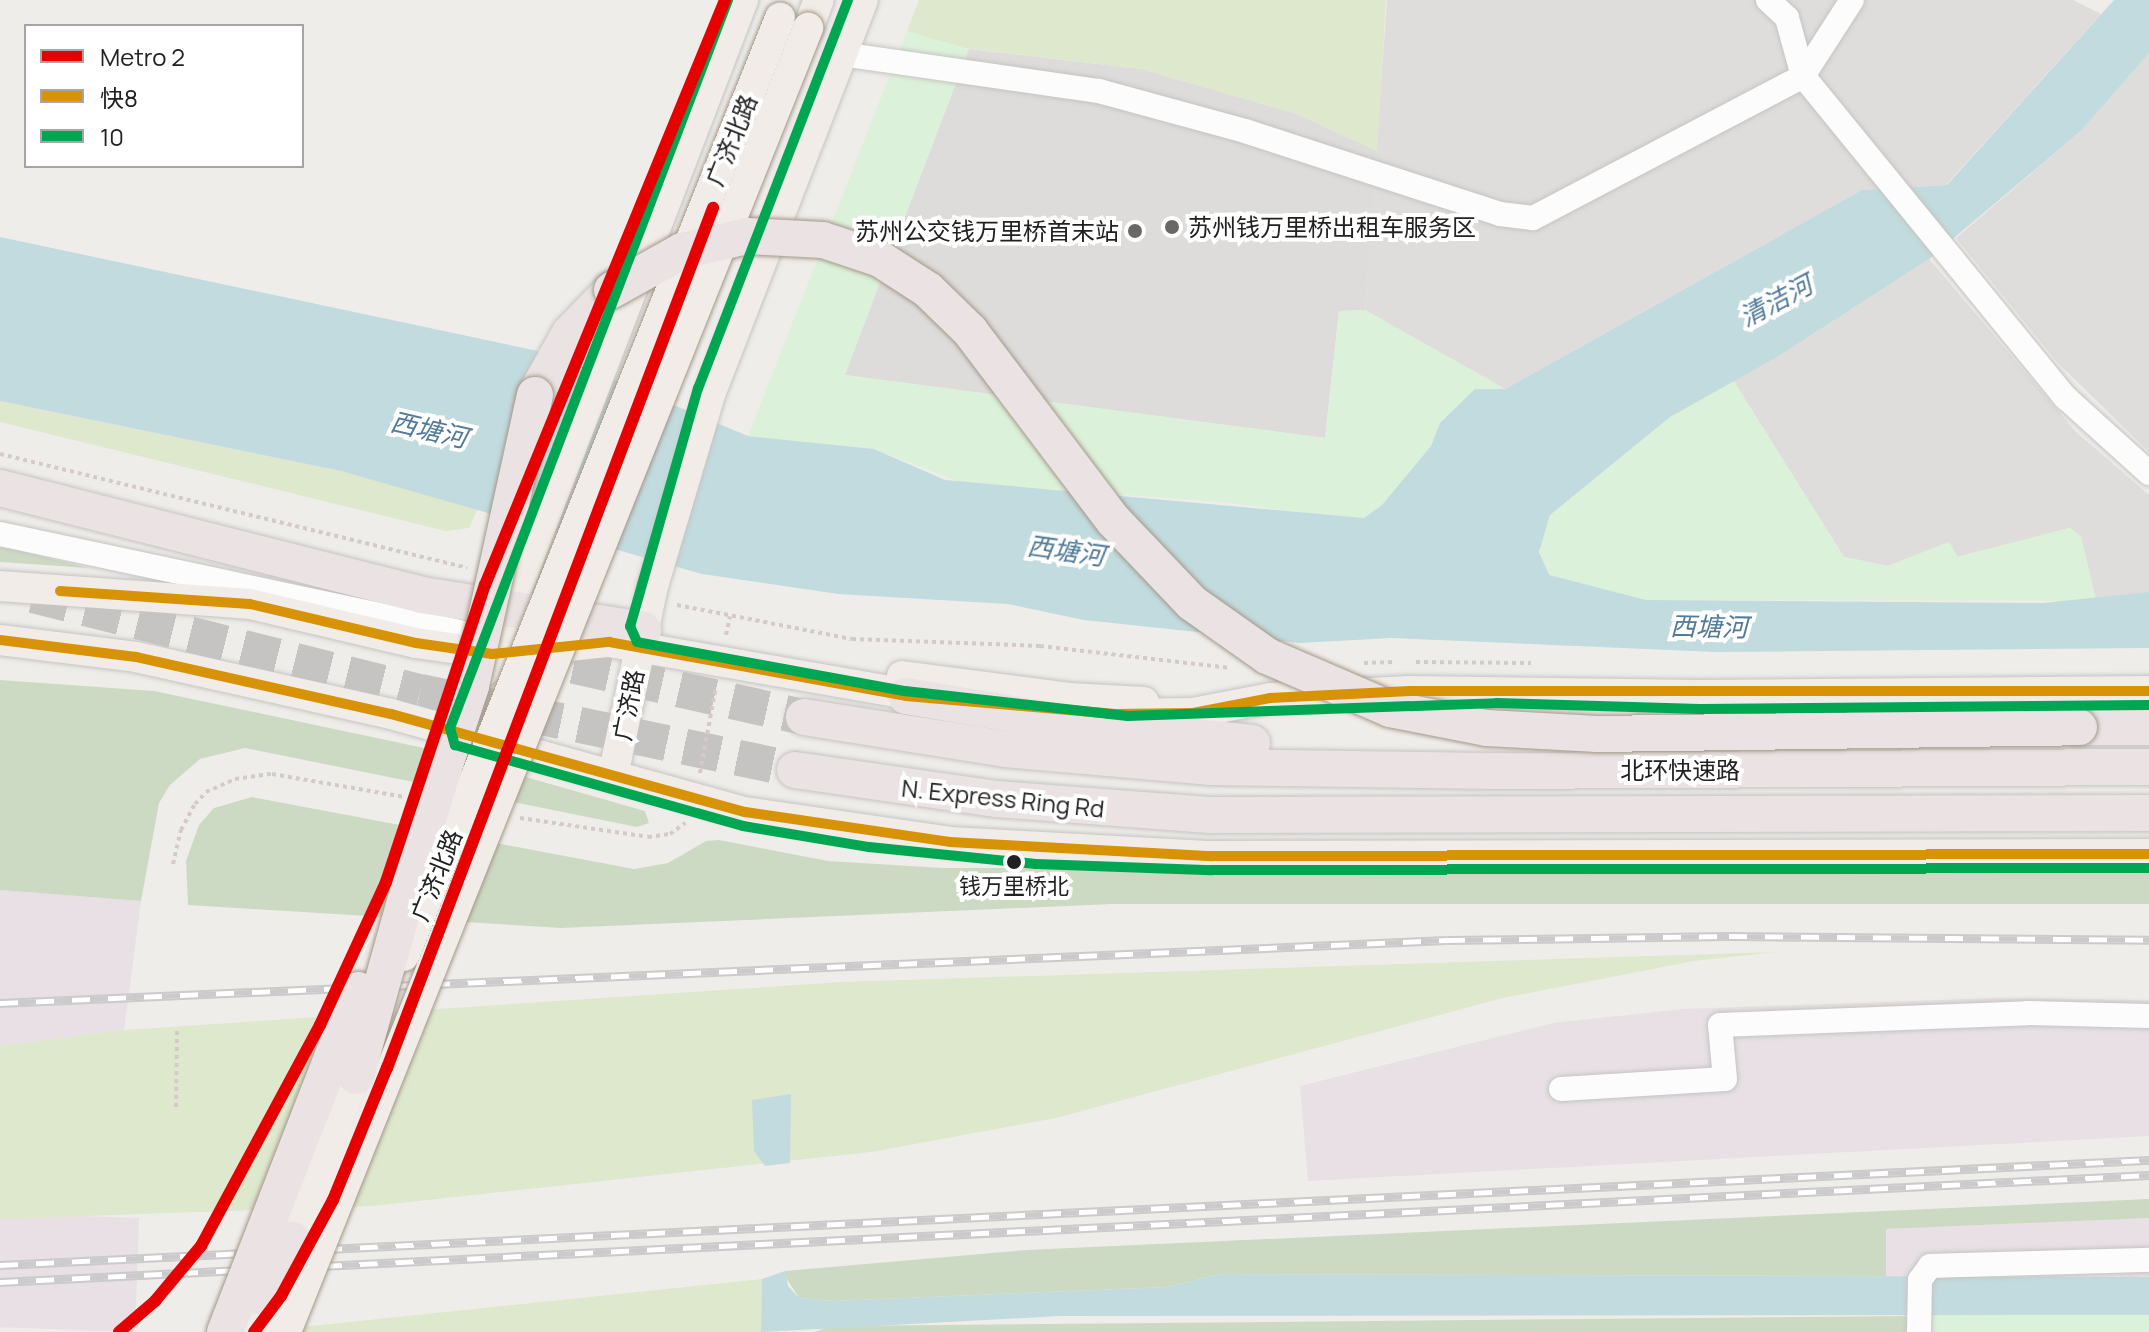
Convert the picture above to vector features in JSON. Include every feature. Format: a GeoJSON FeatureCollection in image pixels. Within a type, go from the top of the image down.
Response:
{"type":"FeatureCollection","features":[{"type":"Feature","properties":{"kind":"highway"},"geometry":{"type":"LineString","coordinates":[[356,1076],[435,795],[476,669],[525,426],[553,356],[599,301],[644,269],[709,243],[762,235],[848,246],[880,259],[928,290],[995,361],[1113,520],[1176,589],[1267,656],[1359,698],[1441,721],[1530,732],[2149,727]]}},
{"type":"Feature","properties":{"kind":"highway"},"geometry":{"type":"LineString","coordinates":[[0,488],[422,595],[512,606],[641,638]]}},
{"type":"Feature","properties":{"kind":"highway"},"geometry":{"type":"LineString","coordinates":[[906,696],[1210,742],[1434,748],[1636,770]]}},
{"type":"Feature","properties":{"kind":"highway","name":"N. Express Ring Rd"},"geometry":{"type":"LineString","coordinates":[[804,717],[903,736],[1109,761],[1211,767],[1636,770]]}},
{"type":"Feature","properties":{"kind":"highway","name":"北环快速路"},"geometry":{"type":"LineString","coordinates":[[1636,770],[2149,767]]}},
{"type":"Feature","properties":{"kind":"highway","name":"N. Express Ring Rd"},"geometry":{"type":"LineString","coordinates":[[795,770],[997,799],[1212,815],[2149,813]]}},
{"type":"Feature","properties":{"kind":"highway"},"geometry":{"type":"LineString","coordinates":[[225,1332],[435,795]]}},
{"type":"Feature","properties":{"kind":"highway"},"geometry":{"type":"LineString","coordinates":[[233,1332],[292,1240]]}},
{"type":"Feature","properties":{"kind":"main road"},"geometry":{"type":"LineString","coordinates":[[463,733],[535,546],[600,364],[743,0]]}},
{"type":"Feature","properties":{"kind":"main road"},"geometry":{"type":"LineString","coordinates":[[791,15],[819,0]]}},
{"type":"Feature","properties":{"kind":"main road","name":"广济路"},"geometry":{"type":"LineString","coordinates":[[613,776],[654,580],[711,392],[863,0]]}},
{"type":"Feature","properties":{"kind":"main road","name":"广济北路"},"geometry":{"type":"LineString","coordinates":[[255,1332],[356,1076],[791,15]]}},
{"type":"Feature","properties":{"kind":"main road","name":"广济北路"},"geometry":{"type":"LineString","coordinates":[[286,1332],[791,15]]}},
{"type":"Feature","properties":{"kind":"main road"},"geometry":{"type":"LineString","coordinates":[[0,586],[250,604],[416,643],[551,650],[593,641],[641,638],[725,641],[1069,698],[1270,698],[1497,689],[1700,695],[2149,691]]}},
{"type":"Feature","properties":{"kind":"main road"},"geometry":{"type":"LineString","coordinates":[[2,641],[136,657],[463,733],[694,801],[870,833],[1111,853],[2149,854]]}},
{"type":"Feature","properties":{"kind":"main road"},"geometry":{"type":"LineString","coordinates":[[725,641],[906,696],[1151,716],[1270,698]]}},
{"type":"Feature","properties":{"kind":"street"},"geometry":{"type":"LineString","coordinates":[[1768,0],[1787,18],[1803,76],[1883,170],[2066,398],[2149,473]]}},
{"type":"Feature","properties":{"kind":"street"},"geometry":{"type":"LineString","coordinates":[[842,54],[1099,91],[1245,131],[1500,214],[1533,218],[1803,76],[1852,0]]}},
{"type":"Feature","properties":{"kind":"street"},"geometry":{"type":"LineString","coordinates":[[0,534],[496,647]]}},
{"type":"Feature","properties":{"kind":"street"},"geometry":{"type":"LineString","coordinates":[[1561,1089],[1725,1079],[1720,1025],[2028,1013],[2149,1016]]}},
{"type":"Feature","properties":{"kind":"street"},"geometry":{"type":"LineString","coordinates":[[1919,1332],[1920,1280],[1930,1266],[2149,1260]]}},
{"type":"Feature","properties":{"kind":"path"},"geometry":{"type":"LineString","coordinates":[[0,454],[435,563]]}},
{"type":"Feature","properties":{"kind":"path"},"geometry":{"type":"LineString","coordinates":[[694,801],[725,641]]}},
{"type":"Feature","properties":{"kind":"path"},"geometry":{"type":"LineString","coordinates":[[176,1107],[177,1030]]}},
{"type":"Feature","properties":{"kind":"shaded area"},"geometry":{"type":"Polygon","coordinates":[[[1387,0],[2073,0],[2101,14],[1946,185],[1862,190],[1505,389],[1365,310],[1387,0]]]}},
{"type":"Feature","properties":{"kind":"shaded area","name":"苏州公交钱万里桥首末站"},"geometry":{"type":"Polygon","coordinates":[[[969,49],[1141,69],[1297,114],[1377,151],[1365,310],[1339,311],[1325,438],[844,375],[969,49]]]}},
{"type":"Feature","properties":{"kind":"shaded area"},"geometry":{"type":"Polygon","coordinates":[[[2149,53],[2149,452],[2058,363],[1956,238],[2082,130],[2149,53]]]}},
{"type":"Feature","properties":{"kind":"shaded area"},"geometry":{"type":"Polygon","coordinates":[[[1929,259],[2076,432],[2149,495],[2149,592],[2096,601],[2081,537],[2070,528],[1957,557],[1949,542],[1888,566],[1844,557],[1732,379],[1782,354],[1929,259]]]}},
{"type":"Feature","properties":{"kind":"shaded area"},"geometry":{"type":"Polygon","coordinates":[[[0,890],[141,901],[124,1030],[0,1046],[0,890]]]}},
{"type":"Feature","properties":{"kind":"shaded area"},"geometry":{"type":"Polygon","coordinates":[[[1997,998],[2149,1000],[2149,1136],[1308,1181],[1300,1086],[1553,1023],[1683,1009],[1997,998]]]}},
{"type":"Feature","properties":{"kind":"shaded area"},"geometry":{"type":"Polygon","coordinates":[[[0,1213],[139,1218],[135,1332],[0,1327],[0,1213]]]}},
{"type":"Feature","properties":{"kind":"shaded area"},"geometry":{"type":"Polygon","coordinates":[[[2149,1218],[2149,1277],[1886,1276],[1886,1229],[2149,1218]]]}},
{"type":"Feature","properties":{"kind":"green space"},"geometry":{"type":"Polygon","coordinates":[[[919,0],[1386,0],[1377,151],[1297,114],[1141,69],[955,47],[907,31],[919,0]]]}},
{"type":"Feature","properties":{"kind":"green space"},"geometry":{"type":"Polygon","coordinates":[[[907,31],[969,49],[845,375],[1325,438],[1339,311],[1365,310],[1505,389],[1489,391],[1440,423],[1431,446],[1382,505],[1364,518],[1350,519],[1221,502],[962,483],[874,449],[748,436],[907,31]]]}},
{"type":"Feature","properties":{"kind":"green space"},"geometry":{"type":"Polygon","coordinates":[[[1732,378],[1844,557],[1888,566],[1949,542],[1958,557],[2070,528],[2081,537],[2096,601],[1646,600],[1573,585],[1544,572],[1539,545],[1550,515],[1670,417],[1732,378]]]}},
{"type":"Feature","properties":{"kind":"green space"},"geometry":{"type":"Polygon","coordinates":[[[0,401],[341,471],[478,508],[469,528],[446,531],[0,422],[0,401]]]}},
{"type":"Feature","properties":{"kind":"green space"},"geometry":{"type":"Polygon","coordinates":[[[0,546],[89,568],[0,562],[0,546]]]}},
{"type":"Feature","properties":{"kind":"green space"},"geometry":{"type":"Polygon","coordinates":[[[0,680],[154,691],[424,748],[645,811],[649,823],[637,827],[245,748],[200,759],[170,785],[159,803],[141,901],[0,890],[0,680]]]}},
{"type":"Feature","properties":{"kind":"green space"},"geometry":{"type":"Polygon","coordinates":[[[252,797],[634,869],[668,863],[706,841],[719,840],[828,861],[943,868],[2149,867],[2149,904],[1112,904],[561,928],[188,905],[186,861],[199,825],[214,808],[252,797]]]}},
{"type":"Feature","properties":{"kind":"green space"},"geometry":{"type":"Polygon","coordinates":[[[1777,952],[1694,961],[1503,998],[1056,1118],[871,1152],[372,1206],[0,1219],[0,1046],[124,1030],[842,982],[1777,952]]]}},
{"type":"Feature","properties":{"kind":"green space"},"geometry":{"type":"Polygon","coordinates":[[[2149,1199],[2149,1218],[1886,1229],[1886,1276],[1220,1274],[1168,1287],[833,1301],[799,1298],[785,1276],[785,1271],[1026,1250],[2149,1199]]]}},
{"type":"Feature","properties":{"kind":"green space"},"geometry":{"type":"Polygon","coordinates":[[[762,1279],[761,1332],[254,1332],[762,1279]]]}},
{"type":"Feature","properties":{"kind":"green space"},"geometry":{"type":"Polygon","coordinates":[[[1928,1315],[2149,1315],[2149,1332],[1928,1332],[1928,1315]]]}},
{"type":"Feature","properties":{"kind":"green space"},"geometry":{"type":"Polygon","coordinates":[[[1909,1316],[1909,1332],[814,1332],[833,1326],[1909,1316]]]}},
{"type":"Feature","properties":{"kind":"water"},"geometry":{"type":"Polygon","coordinates":[[[2114,0],[2149,0],[2149,53],[2082,130],[1929,259],[1782,354],[1670,417],[1550,515],[1539,552],[1549,575],[1646,600],[2043,603],[2149,592],[2149,648],[1716,652],[1391,638],[1300,643],[1084,620],[1008,604],[838,594],[702,574],[341,471],[0,401],[0,237],[552,354],[748,436],[874,449],[945,480],[1364,518],[1382,505],[1431,446],[1440,423],[1475,389],[1505,389],[1862,190],[1947,185],[2114,0]]]}},
{"type":"Feature","properties":{"kind":"water"},"geometry":{"type":"Polygon","coordinates":[[[791,1094],[790,1163],[765,1166],[754,1151],[752,1100],[791,1094]]]}},
{"type":"Feature","properties":{"kind":"water"},"geometry":{"type":"Polygon","coordinates":[[[785,1271],[788,1286],[799,1298],[832,1301],[1168,1287],[1220,1274],[2149,1277],[2149,1315],[1061,1316],[761,1332],[762,1279],[785,1271]]]}},
{"type":"Feature","properties":{"kind":"tunnel"},"geometry":{"type":"LineString","coordinates":[[33,595],[420,692],[795,770]]}},
{"type":"Feature","properties":{"kind":"tunnel"},"geometry":{"type":"LineString","coordinates":[[521,654],[804,717]]}},
{"type":"Feature","properties":{"kind":"railway"},"geometry":{"type":"LineString","coordinates":[[0,1003],[1447,940],[1729,936],[2149,940]]}},
{"type":"Feature","properties":{"kind":"railway"},"geometry":{"type":"LineString","coordinates":[[0,1265],[2149,1160]]}},
{"type":"Feature","properties":{"kind":"railway"},"geometry":{"type":"LineString","coordinates":[[0,1282],[2149,1175]]}},
{"type":"Feature","properties":{"kind":"metro line","name":"2"},"geometry":{"type":"LineString","coordinates":[[119,1332],[155,1301],[201,1246],[320,1025],[386,882],[485,585],[725,0]]}},
{"type":"Feature","properties":{"kind":"metro line","name":"2"},"geometry":{"type":"LineString","coordinates":[[254,1332],[281,1296],[333,1200],[387,1068],[713,208]]}},
{"type":"Feature","properties":{"kind":"transit line","name":"10"},"geometry":{"type":"LineString","coordinates":[[728,0],[450,728],[455,745],[743,826],[869,847],[1036,864],[1212,870],[2149,868]]}},
{"type":"Feature","properties":{"kind":"transit line","name":"10"},"geometry":{"type":"LineString","coordinates":[[848,0],[698,388],[630,626],[637,642],[905,691],[1128,716],[1497,703],[1700,709],[2149,705]]}},
{"type":"Feature","properties":{"kind":"transit line","name":"快8"},"geometry":{"type":"LineString","coordinates":[[60,591],[250,604],[416,643],[492,654],[609,642],[906,696],[1115,714],[1193,713],[1270,698],[1410,691],[2149,691]]}},
{"type":"Feature","properties":{"kind":"transit line","name":"快8"},"geometry":{"type":"LineString","coordinates":[[0,640],[136,657],[391,714],[745,812],[950,842],[1212,856],[2149,854]]}},
{"type":"Feature","properties":{"kind":"place","name":"苏州钱万里桥出租车服务区"},"geometry":{"type":"Point","coordinates":[1172,227]}},
{"type":"Feature","properties":{"kind":"place","name":"苏州公交钱万里桥首末站"},"geometry":{"type":"Point","coordinates":[1135,231]}},
{"type":"Feature","properties":{"kind":"place","name":"钱万里桥北"},"geometry":{"type":"Point","coordinates":[1014,862]}},
{"type":"Feature","properties":{"kind":"water label","name":"清洁河"},"geometry":{"type":"Point","coordinates":[1776,301]}},
{"type":"Feature","properties":{"kind":"water label","name":"西塘河"},"geometry":{"type":"Point","coordinates":[429,430]}},
{"type":"Feature","properties":{"kind":"water label","name":"西塘河"},"geometry":{"type":"Point","coordinates":[1066,551]}},
{"type":"Feature","properties":{"kind":"water label","name":"西塘河"},"geometry":{"type":"Point","coordinates":[1709,627]}}]}
